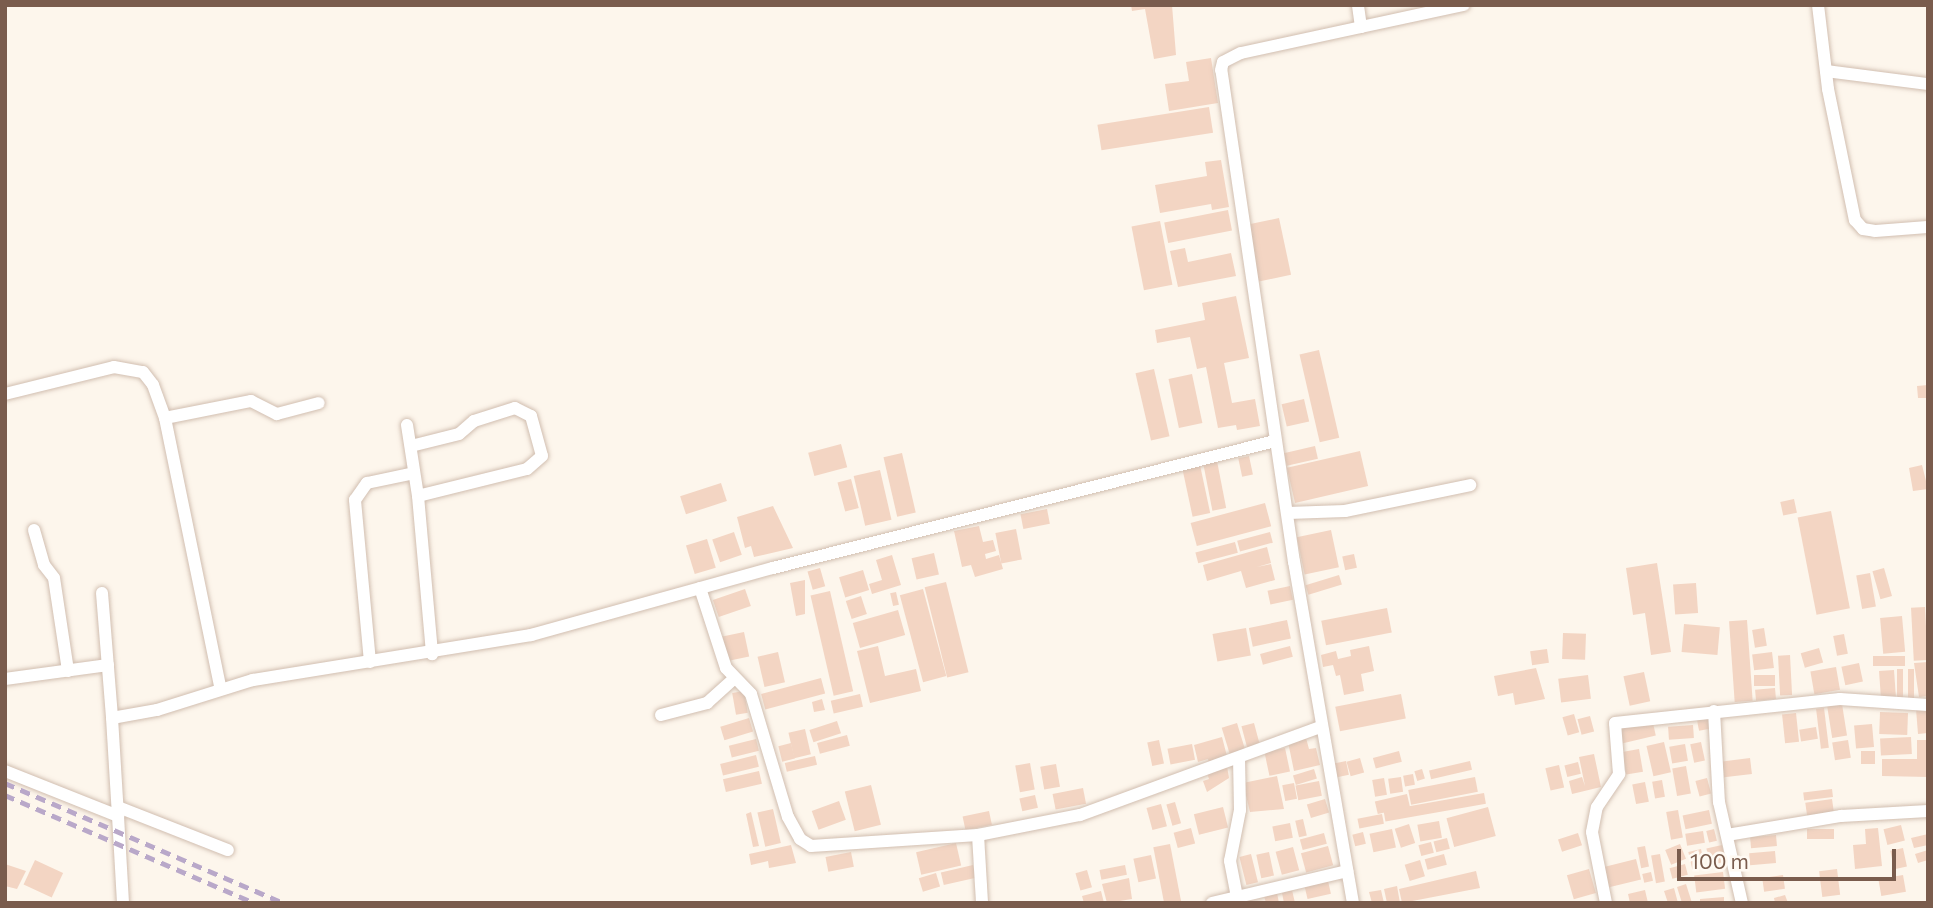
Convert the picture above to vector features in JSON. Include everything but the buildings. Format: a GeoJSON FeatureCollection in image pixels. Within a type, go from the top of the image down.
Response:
{"type":"FeatureCollection","features":[{"type":"Feature","properties":{"kind":"street"},"geometry":{"type":"LineString","coordinates":[[1358,5],[1361,27]]}},
{"type":"Feature","properties":{"kind":"street"},"geometry":{"type":"LineString","coordinates":[[1353,903],[1320,727],[1221,70],[1223,62],[1241,53],[1464,5]]}},
{"type":"Feature","properties":{"kind":"street"},"geometry":{"type":"LineString","coordinates":[[1818,5],[1826,71],[1855,220],[1863,229],[1875,231],[1928,227]]}},
{"type":"Feature","properties":{"kind":"street"},"geometry":{"type":"LineString","coordinates":[[1826,71],[1928,83]]}},
{"type":"Feature","properties":{"kind":"street"},"geometry":{"type":"LineString","coordinates":[[5,394],[114,367],[133,368],[143,372],[153,385],[164,418],[220,687]]}},
{"type":"Feature","properties":{"kind":"street"},"geometry":{"type":"LineString","coordinates":[[164,418],[244,401],[255,401],[277,414],[319,403]]}},
{"type":"Feature","properties":{"kind":"street"},"geometry":{"type":"LineString","coordinates":[[411,446],[460,434],[474,421],[515,408],[531,416],[542,456],[527,469],[418,496]]}},
{"type":"Feature","properties":{"kind":"street"},"geometry":{"type":"LineString","coordinates":[[407,425],[418,496],[432,654]]}},
{"type":"Feature","properties":{"kind":"street"},"geometry":{"type":"LineString","coordinates":[[112,718],[157,710],[220,687],[432,654],[531,635],[700,588],[1275,441]]}},
{"type":"Feature","properties":{"kind":"street"},"geometry":{"type":"LineString","coordinates":[[370,662],[355,500],[366,483],[414,473]]}},
{"type":"Feature","properties":{"kind":"street"},"geometry":{"type":"LineString","coordinates":[[1288,513],[1345,511],[1470,485]]}},
{"type":"Feature","properties":{"kind":"street"},"geometry":{"type":"LineString","coordinates":[[34,530],[42,559],[54,578],[68,671]]}},
{"type":"Feature","properties":{"kind":"street"},"geometry":{"type":"LineString","coordinates":[[700,588],[723,660],[734,679],[751,694],[793,830],[811,846],[978,835],[1080,815],[1240,760],[1320,727]]}},
{"type":"Feature","properties":{"kind":"street"},"geometry":{"type":"LineString","coordinates":[[102,593],[123,903]]}},
{"type":"Feature","properties":{"kind":"street"},"geometry":{"type":"LineString","coordinates":[[5,679],[108,665]]}},
{"type":"Feature","properties":{"kind":"street"},"geometry":{"type":"LineString","coordinates":[[661,715],[706,703],[734,679]]}},
{"type":"Feature","properties":{"kind":"street"},"geometry":{"type":"LineString","coordinates":[[1606,903],[1592,832],[1597,807],[1619,774],[1615,723],[1840,699],[1928,705]]}},
{"type":"Feature","properties":{"kind":"street"},"geometry":{"type":"LineString","coordinates":[[1714,711],[1719,802],[1742,903]]}},
{"type":"Feature","properties":{"kind":"street"},"geometry":{"type":"LineString","coordinates":[[1237,897],[1230,861],[1241,810],[1240,760]]}},
{"type":"Feature","properties":{"kind":"street"},"geometry":{"type":"LineString","coordinates":[[5,771],[228,850]]}},
{"type":"Feature","properties":{"kind":"street"},"geometry":{"type":"LineString","coordinates":[[1727,835],[1841,816],[1928,811]]}},
{"type":"Feature","properties":{"kind":"street"},"geometry":{"type":"LineString","coordinates":[[978,835],[982,903]]}},
{"type":"Feature","properties":{"kind":"street"},"geometry":{"type":"LineString","coordinates":[[1212,903],[1347,871]]}},
{"type":"Feature","properties":{"kind":"railway"},"geometry":{"type":"LineString","coordinates":[[5,783],[284,903]]}},
{"type":"Feature","properties":{"kind":"railway"},"geometry":{"type":"LineString","coordinates":[[5,795],[255,903]]}}]}
